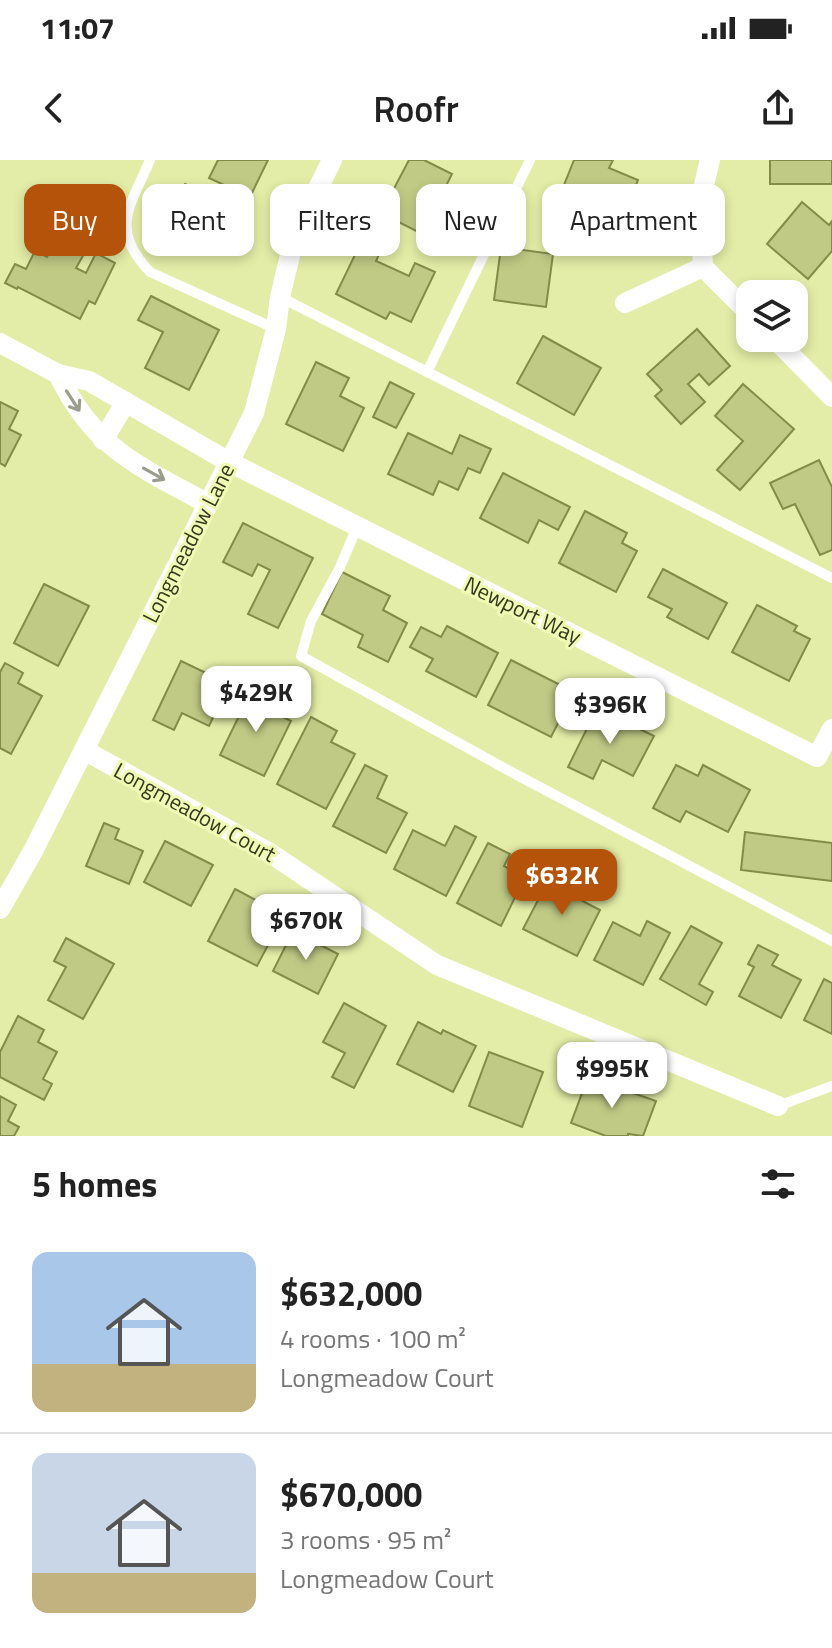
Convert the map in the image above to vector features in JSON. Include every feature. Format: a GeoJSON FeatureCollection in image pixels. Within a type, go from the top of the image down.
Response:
{"type":"FeatureCollection","features":[{"type":"Feature","properties":{"kind":"street","name":"Longmeadow Lane"},"geometry":{"type":"LineString","coordinates":[[0,909],[254,413],[276,329],[280,297],[295,235],[332,160]]}},
{"type":"Feature","properties":{"kind":"street"},"geometry":{"type":"LineString","coordinates":[[710,160],[700,201],[703,267],[736,300]]}},
{"type":"Feature","properties":{"kind":"street"},"geometry":{"type":"LineString","coordinates":[[625,303],[703,267]]}},
{"type":"Feature","properties":{"kind":"street","name":"Newport Way"},"geometry":{"type":"LineString","coordinates":[[0,343],[58,374],[89,381],[229,462],[817,757],[832,729]]}},
{"type":"Feature","properties":{"kind":"street"},"geometry":{"type":"LineString","coordinates":[[788,352],[832,397]]}},
{"type":"Feature","properties":{"kind":"street"},"geometry":{"type":"LineString","coordinates":[[58,374],[71,402],[103,440],[126,459],[208,504]]}},
{"type":"Feature","properties":{"kind":"street"},"geometry":{"type":"LineString","coordinates":[[103,440],[126,402]]}},
{"type":"Feature","properties":{"kind":"street","name":"Longmeadow Court"},"geometry":{"type":"LineString","coordinates":[[84,750],[270,853],[437,965],[778,1106]]}},
{"type":"Feature","properties":{"kind":"lane"},"geometry":{"type":"LineString","coordinates":[[150,160],[128,212],[125,232],[128,244],[138,259],[150,272],[276,329]]}},
{"type":"Feature","properties":{"kind":"lane"},"geometry":{"type":"LineString","coordinates":[[427,372],[530,160]]}},
{"type":"Feature","properties":{"kind":"lane"},"geometry":{"type":"LineString","coordinates":[[280,297],[832,578]]}},
{"type":"Feature","properties":{"kind":"lane"},"geometry":{"type":"LineString","coordinates":[[357,527],[311,621],[301,656],[593,816],[832,941]]}},
{"type":"Feature","properties":{"kind":"lane"},"geometry":{"type":"LineString","coordinates":[[778,1106],[832,1086]]}},
{"type":"Feature","properties":{"kind":"building"},"geometry":{"type":"Polygon","coordinates":[[[218,160],[268,160],[254,189],[254,184],[222,184],[209,178],[218,160]]]}},
{"type":"Feature","properties":{"kind":"building"},"geometry":{"type":"Polygon","coordinates":[[[409,160],[424,160],[452,174],[447,184],[416,184],[416,231],[400,223],[400,184],[396,184],[409,160]]]}},
{"type":"Feature","properties":{"kind":"building"},"geometry":{"type":"Polygon","coordinates":[[[574,160],[613,160],[609,168],[638,180],[636,184],[564,184],[574,160]]]}},
{"type":"Feature","properties":{"kind":"building"},"geometry":{"type":"Polygon","coordinates":[[[770,160],[832,160],[832,184],[770,184],[770,160]]]}},
{"type":"Feature","properties":{"kind":"building"},"geometry":{"type":"Polygon","coordinates":[[[802,202],[829,225],[832,221],[832,251],[808,279],[767,244],[802,202]]]}},
{"type":"Feature","properties":{"kind":"building"},"geometry":{"type":"Polygon","coordinates":[[[526,250],[553,256],[546,307],[494,300],[500,256],[526,256],[526,250]]]}},
{"type":"Feature","properties":{"kind":"building"},"geometry":{"type":"Polygon","coordinates":[[[32,256],[83,256],[76,268],[86,273],[94,256],[115,263],[95,304],[89,301],[80,319],[5,283],[15,264],[26,269],[32,256]]]}},
{"type":"Feature","properties":{"kind":"building"},"geometry":{"type":"Polygon","coordinates":[[[354,256],[378,256],[376,261],[409,276],[415,263],[435,272],[411,322],[390,312],[386,319],[336,294],[354,256]]]}},
{"type":"Feature","properties":{"kind":"building"},"geometry":{"type":"Polygon","coordinates":[[[151,296],[219,330],[189,390],[145,368],[163,332],[138,320],[151,296]]]}},
{"type":"Feature","properties":{"kind":"building"},"geometry":{"type":"Polygon","coordinates":[[[697,329],[730,366],[709,385],[699,374],[688,384],[705,402],[681,424],[655,396],[662,390],[647,374],[697,329]]]}},
{"type":"Feature","properties":{"kind":"building"},"geometry":{"type":"Polygon","coordinates":[[[543,336],[601,368],[574,415],[517,383],[543,336]]]}},
{"type":"Feature","properties":{"kind":"building"},"geometry":{"type":"Polygon","coordinates":[[[316,362],[349,378],[340,396],[364,408],[343,451],[286,424],[316,362]]]}},
{"type":"Feature","properties":{"kind":"building"},"geometry":{"type":"Polygon","coordinates":[[[390,382],[414,394],[396,428],[373,417],[390,382]]]}},
{"type":"Feature","properties":{"kind":"building"},"geometry":{"type":"Polygon","coordinates":[[[743,384],[794,429],[740,490],[717,470],[743,441],[715,416],[743,384]]]}},
{"type":"Feature","properties":{"kind":"building"},"geometry":{"type":"Polygon","coordinates":[[[0,402],[18,411],[9,429],[21,435],[5,466],[0,463],[0,402]]]}},
{"type":"Feature","properties":{"kind":"building"},"geometry":{"type":"Polygon","coordinates":[[[408,433],[452,454],[460,435],[491,449],[480,473],[468,468],[458,490],[439,481],[433,495],[388,474],[408,433]]]}},
{"type":"Feature","properties":{"kind":"building"},"geometry":{"type":"Polygon","coordinates":[[[819,460],[832,487],[832,550],[820,555],[795,504],[783,509],[770,483],[819,460]]]}},
{"type":"Feature","properties":{"kind":"building"},"geometry":{"type":"Polygon","coordinates":[[[503,473],[570,507],[558,530],[539,520],[528,543],[480,518],[503,473]]]}},
{"type":"Feature","properties":{"kind":"building"},"geometry":{"type":"Polygon","coordinates":[[[585,511],[627,533],[622,543],[637,551],[616,592],[559,563],[585,511]]]}},
{"type":"Feature","properties":{"kind":"building"},"geometry":{"type":"Polygon","coordinates":[[[243,523],[313,558],[278,628],[248,614],[270,570],[258,564],[252,576],[223,562],[243,523]]]}},
{"type":"Feature","properties":{"kind":"building"},"geometry":{"type":"Polygon","coordinates":[[[663,569],[727,603],[708,639],[667,617],[672,609],[648,597],[663,569]]]}},
{"type":"Feature","properties":{"kind":"building"},"geometry":{"type":"Polygon","coordinates":[[[342,572],[390,596],[383,610],[407,623],[388,662],[358,647],[363,635],[322,614],[342,572]]]}},
{"type":"Feature","properties":{"kind":"building"},"geometry":{"type":"Polygon","coordinates":[[[44,584],[89,606],[58,666],[14,643],[44,584]]]}},
{"type":"Feature","properties":{"kind":"building"},"geometry":{"type":"Polygon","coordinates":[[[757,605],[797,626],[794,631],[810,639],[789,681],[732,652],[757,605]]]}},
{"type":"Feature","properties":{"kind":"building"},"geometry":{"type":"Polygon","coordinates":[[[447,626],[498,653],[476,697],[426,671],[433,659],[410,647],[421,627],[441,637],[447,626]]]}},
{"type":"Feature","properties":{"kind":"building"},"geometry":{"type":"Polygon","coordinates":[[[511,660],[574,692],[551,737],[488,705],[511,660]]]}},
{"type":"Feature","properties":{"kind":"building"},"geometry":{"type":"Polygon","coordinates":[[[181,661],[229,684],[209,726],[182,713],[174,730],[153,720],[181,661]]]}},
{"type":"Feature","properties":{"kind":"building"},"geometry":{"type":"Polygon","coordinates":[[[5,663],[23,673],[18,683],[42,696],[11,754],[0,748],[0,672],[5,663]]]}},
{"type":"Feature","properties":{"kind":"building"},"geometry":{"type":"Polygon","coordinates":[[[253,687],[276,699],[271,711],[291,721],[264,776],[220,755],[253,687]]]}},
{"type":"Feature","properties":{"kind":"building"},"geometry":{"type":"Polygon","coordinates":[[[597,708],[654,736],[633,776],[602,760],[593,779],[568,767],[597,708]]]}},
{"type":"Feature","properties":{"kind":"building"},"geometry":{"type":"Polygon","coordinates":[[[311,717],[337,731],[331,742],[355,754],[326,809],[277,784],[311,717]]]}},
{"type":"Feature","properties":{"kind":"building"},"geometry":{"type":"Polygon","coordinates":[[[365,765],[387,776],[377,798],[407,813],[386,853],[333,826],[365,765]]]}},
{"type":"Feature","properties":{"kind":"building"},"geometry":{"type":"Polygon","coordinates":[[[676,765],[698,776],[703,765],[750,790],[728,832],[686,811],[680,822],[653,808],[676,765]]]}},
{"type":"Feature","properties":{"kind":"building"},"geometry":{"type":"Polygon","coordinates":[[[104,823],[119,829],[115,839],[143,851],[129,884],[86,866],[104,823]]]}},
{"type":"Feature","properties":{"kind":"building"},"geometry":{"type":"Polygon","coordinates":[[[455,826],[476,837],[446,896],[394,869],[413,830],[445,846],[455,826]]]}},
{"type":"Feature","properties":{"kind":"building"},"geometry":{"type":"Polygon","coordinates":[[[745,832],[832,843],[832,881],[741,870],[745,832]]]}},
{"type":"Feature","properties":{"kind":"building"},"geometry":{"type":"Polygon","coordinates":[[[165,841],[213,865],[191,906],[144,882],[165,841]]]}},
{"type":"Feature","properties":{"kind":"building"},"geometry":{"type":"Polygon","coordinates":[[[488,843],[510,854],[504,866],[525,877],[501,926],[457,903],[488,843]]]}},
{"type":"Feature","properties":{"kind":"building"},"geometry":{"type":"Polygon","coordinates":[[[551,875],[573,887],[569,894],[600,910],[577,956],[523,929],[551,875]]]}},
{"type":"Feature","properties":{"kind":"building"},"geometry":{"type":"Polygon","coordinates":[[[235,889],[284,915],[257,966],[208,941],[235,889]]]}},
{"type":"Feature","properties":{"kind":"building"},"geometry":{"type":"Polygon","coordinates":[[[647,921],[670,933],[643,985],[594,960],[613,922],[640,936],[647,921]]]}},
{"type":"Feature","properties":{"kind":"building"},"geometry":{"type":"Polygon","coordinates":[[[691,926],[722,943],[699,984],[713,992],[706,1005],[660,979],[691,926]]]}},
{"type":"Feature","properties":{"kind":"building"},"geometry":{"type":"Polygon","coordinates":[[[293,931],[338,954],[318,994],[273,971],[293,931]]]}},
{"type":"Feature","properties":{"kind":"building"},"geometry":{"type":"Polygon","coordinates":[[[66,938],[114,964],[83,1019],[48,1000],[66,967],[54,961],[66,938]]]}},
{"type":"Feature","properties":{"kind":"building"},"geometry":{"type":"Polygon","coordinates":[[[758,945],[778,955],[772,965],[801,980],[781,1018],[739,996],[754,967],[748,964],[758,945]]]}},
{"type":"Feature","properties":{"kind":"building"},"geometry":{"type":"Polygon","coordinates":[[[824,979],[832,983],[832,1034],[804,1020],[824,979]]]}},
{"type":"Feature","properties":{"kind":"building"},"geometry":{"type":"Polygon","coordinates":[[[344,1003],[386,1026],[354,1088],[332,1077],[345,1053],[323,1042],[344,1003]]]}},
{"type":"Feature","properties":{"kind":"building"},"geometry":{"type":"Polygon","coordinates":[[[18,1016],[44,1030],[38,1042],[57,1052],[43,1079],[52,1084],[44,1100],[0,1077],[0,1052],[18,1016]]]}},
{"type":"Feature","properties":{"kind":"building"},"geometry":{"type":"Polygon","coordinates":[[[418,1022],[476,1046],[453,1092],[397,1064],[418,1022]]]}},
{"type":"Feature","properties":{"kind":"building"},"geometry":{"type":"Polygon","coordinates":[[[489,1052],[543,1072],[522,1127],[469,1106],[489,1052]]]}},
{"type":"Feature","properties":{"kind":"building"},"geometry":{"type":"Polygon","coordinates":[[[588,1077],[656,1101],[643,1136],[606,1136],[571,1123],[588,1077]]]}},
{"type":"Feature","properties":{"kind":"building"},"geometry":{"type":"Polygon","coordinates":[[[0,1096],[16,1105],[8,1121],[19,1127],[14,1136],[0,1136],[0,1096]]]}}]}
